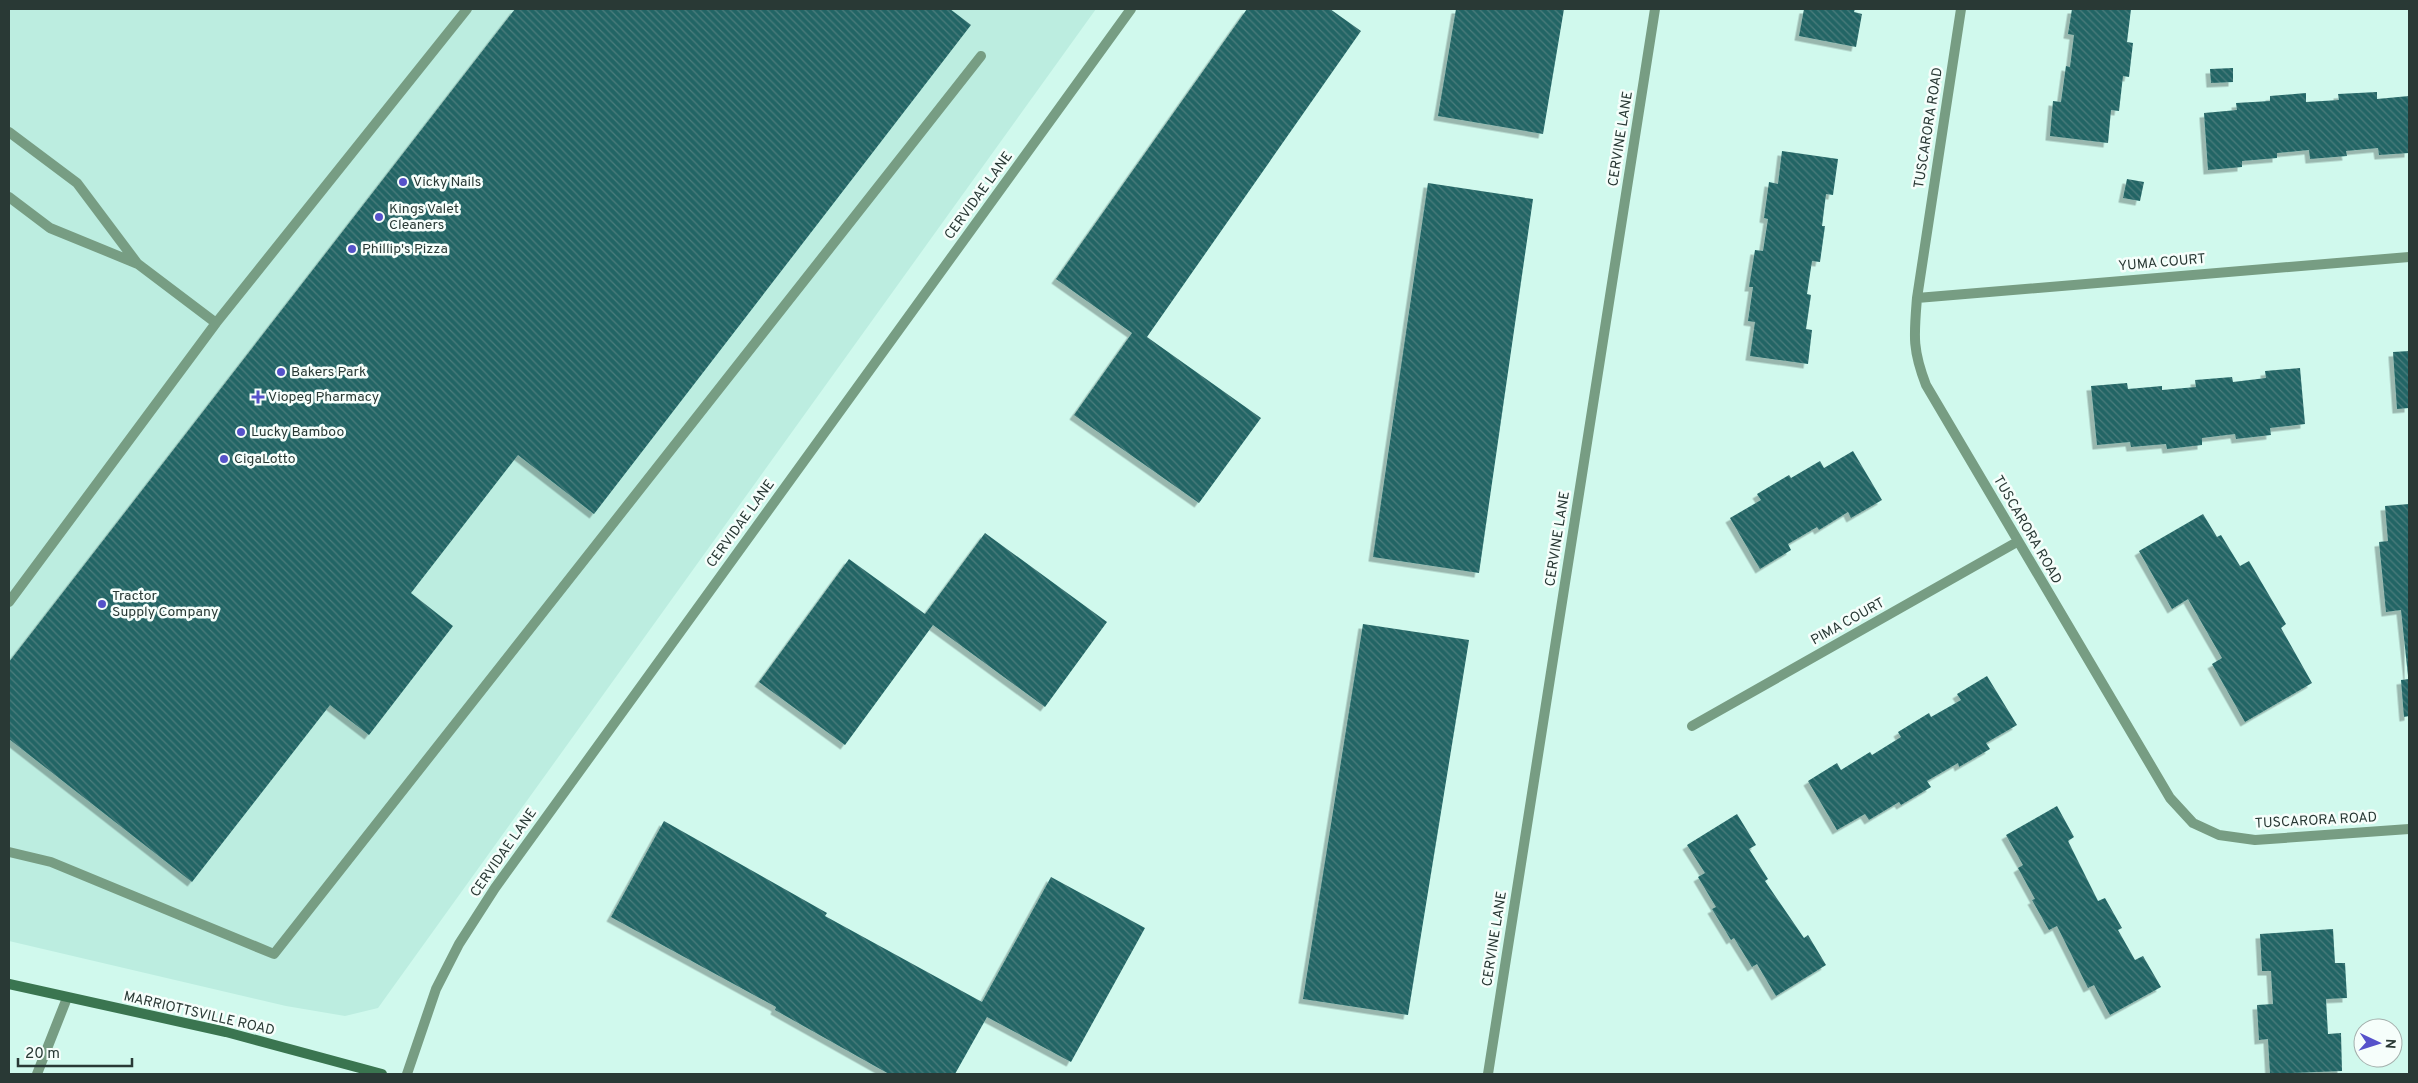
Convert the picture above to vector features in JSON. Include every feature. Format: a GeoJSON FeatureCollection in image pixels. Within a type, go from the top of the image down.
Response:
{"type":"FeatureCollection","features":[{"type":"Feature","properties":{"kind":"main road","name":"MARRIOTTSVILLE ROAD"},"geometry":{"type":"LineString","coordinates":[[9,984],[226,1032],[382,1074]]}},
{"type":"Feature","properties":{"kind":"street"},"geometry":{"type":"LineString","coordinates":[[9,602],[216,323],[468,9]]}},
{"type":"Feature","properties":{"kind":"street","name":"CERVIDAE LANE"},"geometry":{"type":"LineString","coordinates":[[407,1074],[436,988],[458,944],[495,888],[1131,9]]}},
{"type":"Feature","properties":{"kind":"street","name":"CERVINE LANE"},"geometry":{"type":"LineString","coordinates":[[1488,1074],[1655,9]]}},
{"type":"Feature","properties":{"kind":"street","name":"TUSCARORA ROAD"},"geometry":{"type":"LineString","coordinates":[[1960,9],[1917,298],[1914,342],[1918,364],[1926,385],[2170,798],[2193,823],[2219,835],[2255,840],[2409,829]]}},
{"type":"Feature","properties":{"kind":"street"},"geometry":{"type":"LineString","coordinates":[[9,852],[51,862],[274,954],[981,56]]}},
{"type":"Feature","properties":{"kind":"street"},"geometry":{"type":"LineString","coordinates":[[9,132],[76,182],[138,264]]}},
{"type":"Feature","properties":{"kind":"street"},"geometry":{"type":"LineString","coordinates":[[9,197],[50,228],[138,264],[216,323]]}},
{"type":"Feature","properties":{"kind":"street","name":"YUMA COURT"},"geometry":{"type":"LineString","coordinates":[[1917,298],[2409,257]]}},
{"type":"Feature","properties":{"kind":"street","name":"PIMA COURT"},"geometry":{"type":"LineString","coordinates":[[1692,726],[2018,542]]}},
{"type":"Feature","properties":{"kind":"street"},"geometry":{"type":"LineString","coordinates":[[37,1074],[67,998]]}},
{"type":"Feature","properties":{"kind":"shaded area"},"geometry":{"type":"Polygon","coordinates":[[[9,9],[1096,9],[378,1008],[345,1016],[286,1006],[9,941],[9,9]]]}},
{"type":"Feature","properties":{"kind":"building"},"geometry":{"type":"Polygon","coordinates":[[[515,9],[950,9],[971,25],[594,514],[518,455],[411,593],[453,626],[369,735],[330,705],[192,882],[9,739],[9,662],[515,9]]]}},
{"type":"Feature","properties":{"kind":"building"},"geometry":{"type":"Polygon","coordinates":[[[1247,9],[1330,9],[1361,31],[1147,337],[1261,418],[1199,503],[1074,415],[1132,333],[1056,279],[1247,9]]]}},
{"type":"Feature","properties":{"kind":"building"},"geometry":{"type":"Polygon","coordinates":[[[1456,9],[1564,9],[1543,134],[1438,116],[1456,9]]]}},
{"type":"Feature","properties":{"kind":"building"},"geometry":{"type":"Polygon","coordinates":[[[1804,9],[1855,9],[1854,12],[1862,14],[1856,47],[1799,36],[1804,9]]]}},
{"type":"Feature","properties":{"kind":"building"},"geometry":{"type":"Polygon","coordinates":[[[2072,9],[2131,9],[2127,42],[2133,43],[2129,77],[2123,76],[2119,111],[2111,110],[2108,143],[2050,136],[2053,101],[2061,102],[2066,66],[2070,67],[2074,35],[2068,34],[2072,9]]]}},
{"type":"Feature","properties":{"kind":"building"},"geometry":{"type":"Polygon","coordinates":[[[2233,68],[2233,82],[2211,83],[2210,69],[2233,68]]]}},
{"type":"Feature","properties":{"kind":"building"},"geometry":{"type":"Polygon","coordinates":[[[2377,92],[2377,99],[2409,96],[2409,153],[2379,155],[2378,148],[2346,151],[2347,156],[2310,159],[2309,150],[2277,153],[2277,158],[2242,161],[2242,167],[2208,170],[2204,113],[2237,110],[2236,103],[2270,101],[2270,96],[2306,93],[2306,102],[2339,100],[2338,94],[2377,92]]]}},
{"type":"Feature","properties":{"kind":"building"},"geometry":{"type":"Polygon","coordinates":[[[1782,151],[1838,159],[1833,195],[1826,194],[1822,226],[1825,226],[1820,262],[1812,261],[1807,294],[1811,295],[1806,329],[1812,330],[1808,364],[1750,356],[1755,322],[1748,321],[1753,287],[1749,287],[1755,250],[1763,251],[1768,219],[1764,218],[1769,182],[1778,184],[1782,151]]]}},
{"type":"Feature","properties":{"kind":"building"},"geometry":{"type":"Polygon","coordinates":[[[2127,179],[2144,182],[2140,201],[2123,198],[2127,179]]]}},
{"type":"Feature","properties":{"kind":"building"},"geometry":{"type":"Polygon","coordinates":[[[1428,183],[1533,199],[1479,573],[1373,557],[1428,183]]]}},
{"type":"Feature","properties":{"kind":"building"},"geometry":{"type":"Polygon","coordinates":[[[2409,351],[2409,408],[2397,409],[2393,352],[2409,351]]]}},
{"type":"Feature","properties":{"kind":"building"},"geometry":{"type":"Polygon","coordinates":[[[2300,368],[2305,424],[2270,428],[2271,435],[2236,439],[2235,434],[2202,438],[2202,445],[2167,449],[2166,444],[2131,447],[2130,442],[2097,445],[2091,386],[2127,383],[2128,389],[2162,386],[2162,390],[2196,387],[2195,380],[2232,377],[2233,382],[2266,378],[2265,371],[2300,368]]]}},
{"type":"Feature","properties":{"kind":"building"},"geometry":{"type":"Polygon","coordinates":[[[1853,451],[1882,500],[1851,518],[1848,512],[1819,530],[1817,527],[1788,544],[1791,550],[1760,569],[1730,518],[1761,500],[1757,494],[1789,475],[1791,478],[1820,461],[1824,468],[1853,451]]]}},
{"type":"Feature","properties":{"kind":"building"},"geometry":{"type":"Polygon","coordinates":[[[2409,504],[2408,676],[2401,610],[2386,612],[2379,542],[2388,541],[2385,506],[2409,504]]]}},
{"type":"Feature","properties":{"kind":"building"},"geometry":{"type":"Polygon","coordinates":[[[2203,514],[2217,537],[2221,535],[2240,566],[2249,561],[2286,624],[2281,628],[2312,683],[2245,722],[2212,664],[2222,658],[2188,599],[2172,609],[2139,551],[2203,514]]]}},
{"type":"Feature","properties":{"kind":"building"},"geometry":{"type":"Polygon","coordinates":[[[985,533],[1107,622],[1045,707],[933,625],[845,745],[759,682],[849,559],[925,614],[985,533]]]}},
{"type":"Feature","properties":{"kind":"building"},"geometry":{"type":"Polygon","coordinates":[[[1363,624],[1469,640],[1408,1015],[1303,999],[1363,624]]]}},
{"type":"Feature","properties":{"kind":"building"},"geometry":{"type":"Polygon","coordinates":[[[1987,676],[2017,725],[1986,743],[1990,749],[1959,767],[1958,763],[1927,781],[1931,787],[1901,805],[1899,802],[1869,820],[1865,814],[1837,830],[1808,781],[1837,763],[1841,770],[1870,752],[1872,755],[1901,737],[1898,732],[1929,713],[1931,717],[1961,700],[1957,694],[1987,676]]]}},
{"type":"Feature","properties":{"kind":"building"},"geometry":{"type":"Polygon","coordinates":[[[2409,679],[2409,716],[2404,717],[2401,680],[2409,679]]]}},
{"type":"Feature","properties":{"kind":"building"},"geometry":{"type":"Polygon","coordinates":[[[2057,806],[2074,837],[2068,841],[2098,901],[2105,898],[2122,928],[2118,930],[2135,960],[2143,956],[2161,987],[2110,1015],[2094,985],[2088,988],[2057,926],[2049,930],[2032,900],[2035,899],[2018,868],[2023,865],[2006,835],[2057,806]]]}},
{"type":"Feature","properties":{"kind":"building"},"geometry":{"type":"Polygon","coordinates":[[[1737,814],[1756,845],[1749,849],[1768,879],[1765,881],[1804,938],[1808,935],[1826,965],[1776,996],[1757,964],[1752,967],[1734,938],[1731,940],[1712,909],[1716,907],[1698,877],[1705,873],[1687,845],[1737,814]]]}},
{"type":"Feature","properties":{"kind":"building"},"geometry":{"type":"Polygon","coordinates":[[[664,821],[827,913],[825,916],[982,1002],[1051,877],[1145,928],[1071,1062],[987,1017],[955,1074],[889,1074],[775,1010],[776,1007],[611,917],[664,821]]]}},
{"type":"Feature","properties":{"kind":"building"},"geometry":{"type":"Polygon","coordinates":[[[2333,929],[2335,963],[2345,963],[2347,998],[2326,999],[2328,1034],[2341,1033],[2342,1071],[2270,1074],[2268,1039],[2259,1040],[2257,1005],[2273,1004],[2271,971],[2262,971],[2260,934],[2333,929]]]}},
{"type":"Feature","properties":{"kind":"place","name":"Vicky Nails"},"geometry":{"type":"Point","coordinates":[403,182]}},
{"type":"Feature","properties":{"kind":"place","name":"Kings Valet Cleaners"},"geometry":{"type":"Point","coordinates":[379,217]}},
{"type":"Feature","properties":{"kind":"place","name":"Phillip's Pizza"},"geometry":{"type":"Point","coordinates":[352,249]}},
{"type":"Feature","properties":{"kind":"place","name":"Bakers Park"},"geometry":{"type":"Point","coordinates":[281,372]}},
{"type":"Feature","properties":{"kind":"place","name":"Viopeg Pharmacy"},"geometry":{"type":"Point","coordinates":[258,397]}},
{"type":"Feature","properties":{"kind":"place","name":"Lucky Bamboo"},"geometry":{"type":"Point","coordinates":[241,432]}},
{"type":"Feature","properties":{"kind":"place","name":"CigaLotto"},"geometry":{"type":"Point","coordinates":[224,459]}},
{"type":"Feature","properties":{"kind":"place","name":"Tractor Supply Company"},"geometry":{"type":"Point","coordinates":[102,604]}}]}
